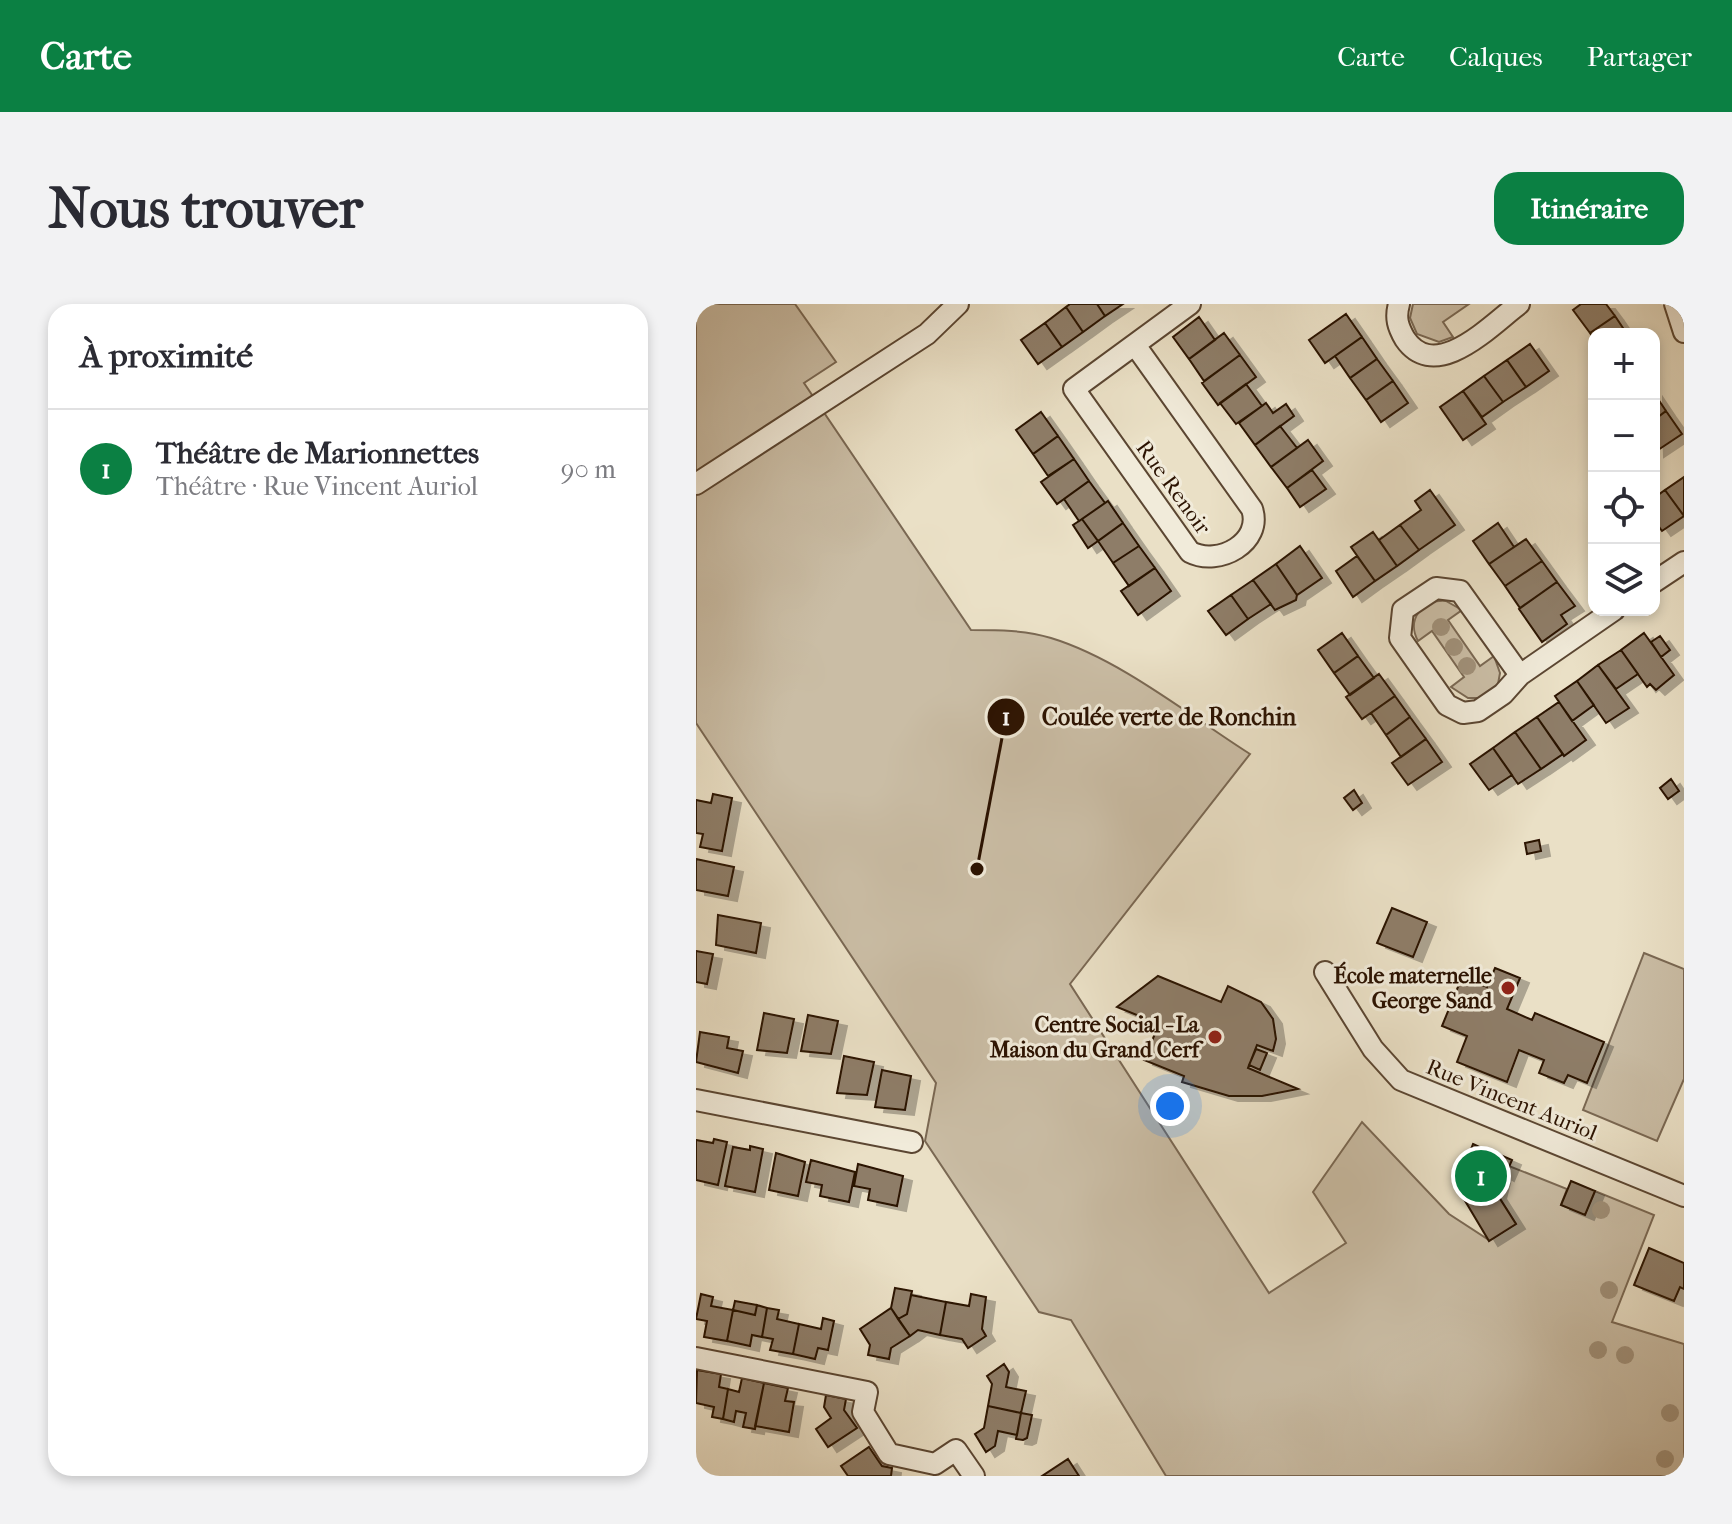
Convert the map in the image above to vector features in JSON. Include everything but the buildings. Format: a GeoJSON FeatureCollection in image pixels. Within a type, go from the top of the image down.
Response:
{"type":"FeatureCollection","features":[{"type":"Feature","properties":{"kind":"street"},"geometry":{"type":"LineString","coordinates":[[696,484],[927,334],[958,304]]}},
{"type":"Feature","properties":{"kind":"street","name":"Rue Renoir"},"geometry":{"type":"LineString","coordinates":[[1135,345],[1252,509],[1255,517],[1248,537],[1218,558],[1208,559],[1190,552],[1074,389],[1190,304]]}},
{"type":"Feature","properties":{"kind":"street"},"geometry":{"type":"LineString","coordinates":[[1399,304],[1396,314],[1399,329],[1410,345],[1432,357],[1453,352],[1519,304]]}},
{"type":"Feature","properties":{"kind":"street"},"geometry":{"type":"LineString","coordinates":[[1675,304],[1684,332]]}},
{"type":"Feature","properties":{"kind":"street"},"geometry":{"type":"LineString","coordinates":[[1660,578],[1684,562]]}},
{"type":"Feature","properties":{"kind":"street"},"geometry":{"type":"LineString","coordinates":[[1520,675],[1460,591],[1436,588],[1403,610],[1400,638],[1447,705],[1463,713],[1478,711],[1503,694],[1520,675],[1605,616]]}},
{"type":"Feature","properties":{"kind":"street","name":"Rue Vincent Auriol"},"geometry":{"type":"LineString","coordinates":[[1325,972],[1373,1049],[1401,1080],[1684,1196]]}},
{"type":"Feature","properties":{"kind":"street"},"geometry":{"type":"LineString","coordinates":[[696,1100],[912,1142]]}},
{"type":"Feature","properties":{"kind":"street"},"geometry":{"type":"LineString","coordinates":[[696,1358],[867,1392],[863,1412],[889,1454],[935,1464],[956,1450],[974,1476]]}},
{"type":"Feature","properties":{"kind":"shaded area"},"geometry":{"type":"Polygon","coordinates":[[[696,304],[795,304],[836,362],[804,383],[971,630],[1031,633],[1077,647],[1154,690],[1250,754],[1070,984],[1269,1293],[1346,1243],[1313,1192],[1362,1122],[1449,1214],[1489,1240],[1516,1224],[1497,1194],[1509,1166],[1567,1189],[1561,1205],[1585,1214],[1595,1191],[1654,1215],[1612,1322],[1684,1344],[1684,1476],[1166,1476],[1071,1320],[1039,1312],[925,1141],[936,1083],[696,723],[696,304]]]}},
{"type":"Feature","properties":{"kind":"shaded area"},"geometry":{"type":"Polygon","coordinates":[[[1413,304],[1469,304],[1443,322],[1453,337],[1439,342],[1417,334],[1410,318],[1413,304]]]}},
{"type":"Feature","properties":{"kind":"shaded area"},"geometry":{"type":"Polygon","coordinates":[[[1446,601],[1462,610],[1448,620],[1480,666],[1494,656],[1500,673],[1498,684],[1482,698],[1468,698],[1451,687],[1464,677],[1432,631],[1418,641],[1415,633],[1414,625],[1419,612],[1430,603],[1446,601]]]}},
{"type":"Feature","properties":{"kind":"shaded area"},"geometry":{"type":"Polygon","coordinates":[[[1644,953],[1684,969],[1684,1079],[1657,1141],[1583,1110],[1644,953]]]}},
{"type":"Feature","properties":{"kind":"place","name":"Coulée verte de Ronchin"},"geometry":{"type":"Point","coordinates":[977,869]}},
{"type":"Feature","properties":{"kind":"place","name":"École maternelle George Sand"},"geometry":{"type":"Point","coordinates":[1508,988]}},
{"type":"Feature","properties":{"kind":"place","name":"Centre Social - La Maison du Grand Cerf"},"geometry":{"type":"Point","coordinates":[1215,1037]}},
{"type":"Feature","properties":{"kind":"place","name":"Théâtre de Marionnettes"},"geometry":{"type":"Point","coordinates":[1481,1176]}}]}
